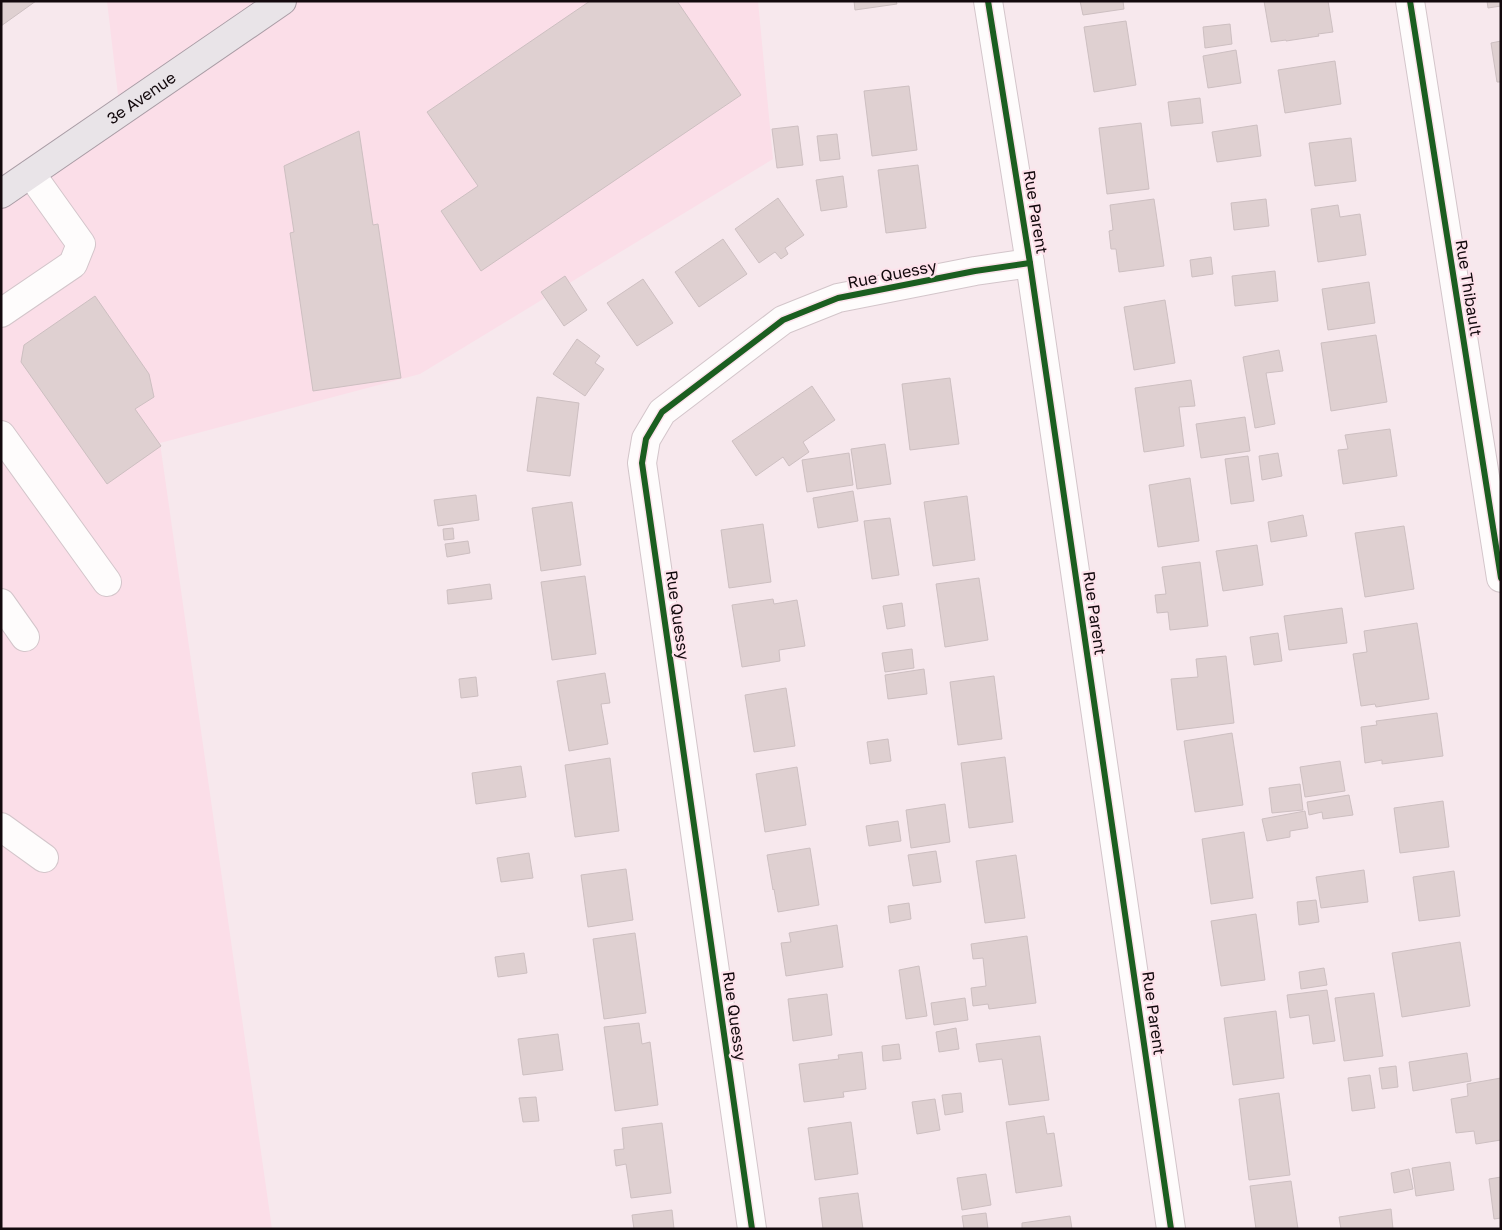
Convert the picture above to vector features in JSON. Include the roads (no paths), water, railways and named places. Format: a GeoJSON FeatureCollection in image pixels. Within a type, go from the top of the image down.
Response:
{"type":"FeatureCollection","features":[{"type":"Feature","properties":{"kind":"main road","name":"3e Avenue"},"geometry":{"type":"LineString","coordinates":[[1,194],[282,1]]}},
{"type":"Feature","properties":{"kind":"street","name":"Rue Parent"},"geometry":{"type":"LineString","coordinates":[[988,1],[1030,263],[1171,1229]]}},
{"type":"Feature","properties":{"kind":"street","name":"Rue Thibault"},"geometry":{"type":"LineString","coordinates":[[1410,1],[1501,578]]}},
{"type":"Feature","properties":{"kind":"street"},"geometry":{"type":"LineString","coordinates":[[1,313],[73,264],[81,244],[31,174]]}},
{"type":"Feature","properties":{"kind":"street","name":"Rue Quessy"},"geometry":{"type":"LineString","coordinates":[[752,1229],[642,464],[646,439],[662,412],[783,320],[838,298],[975,271],[1030,263]]}},
{"type":"Feature","properties":{"kind":"street"},"geometry":{"type":"LineString","coordinates":[[1,435],[107,582]]}},
{"type":"Feature","properties":{"kind":"street"},"geometry":{"type":"LineString","coordinates":[[1,603],[26,637]]}},
{"type":"Feature","properties":{"kind":"street"},"geometry":{"type":"LineString","coordinates":[[1,827],[44,858]]}}]}
